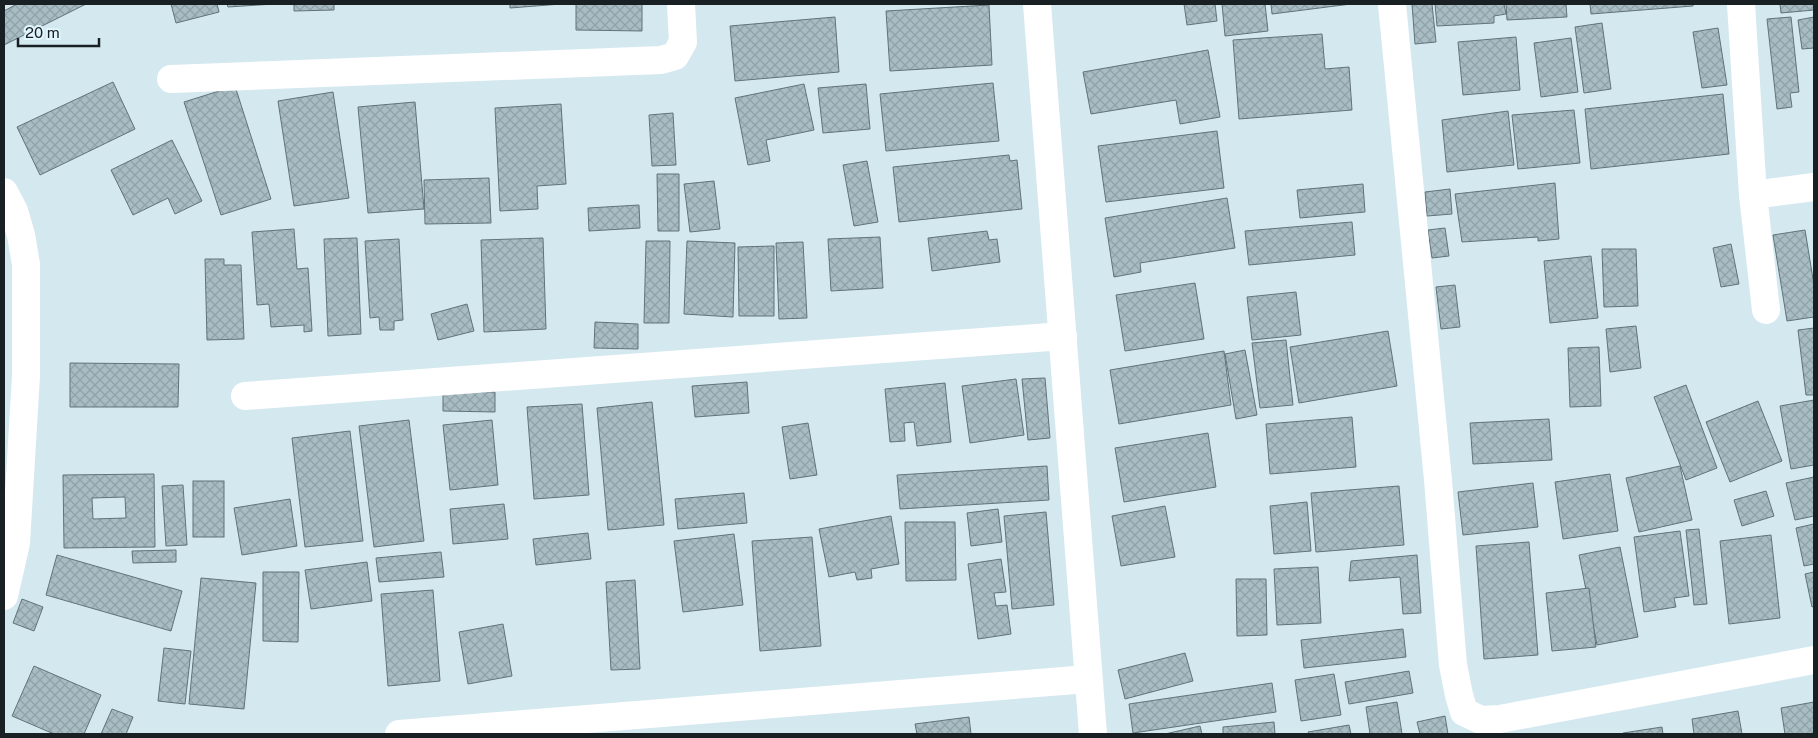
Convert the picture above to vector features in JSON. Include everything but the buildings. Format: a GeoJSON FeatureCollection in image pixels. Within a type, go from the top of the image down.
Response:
{"type":"FeatureCollection","features":[{"type":"Feature","properties":{"kind":"street"},"geometry":{"type":"LineString","coordinates":[[171,79],[661,60],[675,56],[683,42],[681,4]]}},
{"type":"Feature","properties":{"kind":"street"},"geometry":{"type":"LineString","coordinates":[[1037,4],[1093,734]]}},
{"type":"Feature","properties":{"kind":"street"},"geometry":{"type":"LineString","coordinates":[[1392,4],[1438,480],[1453,666],[1458,695],[1464,712],[1481,720],[1500,719],[1814,660]]}},
{"type":"Feature","properties":{"kind":"street"},"geometry":{"type":"LineString","coordinates":[[1741,4],[1753,195],[1766,310]]}},
{"type":"Feature","properties":{"kind":"street"},"geometry":{"type":"LineString","coordinates":[[1753,195],[1814,187]]}},
{"type":"Feature","properties":{"kind":"street"},"geometry":{"type":"LineString","coordinates":[[4,192],[21,235],[26,264],[15,377],[16,543],[4,596]]}},
{"type":"Feature","properties":{"kind":"street"},"geometry":{"type":"LineString","coordinates":[[246,396],[1063,336]]}},
{"type":"Feature","properties":{"kind":"street"},"geometry":{"type":"LineString","coordinates":[[399,734],[1088,679]]}}]}
